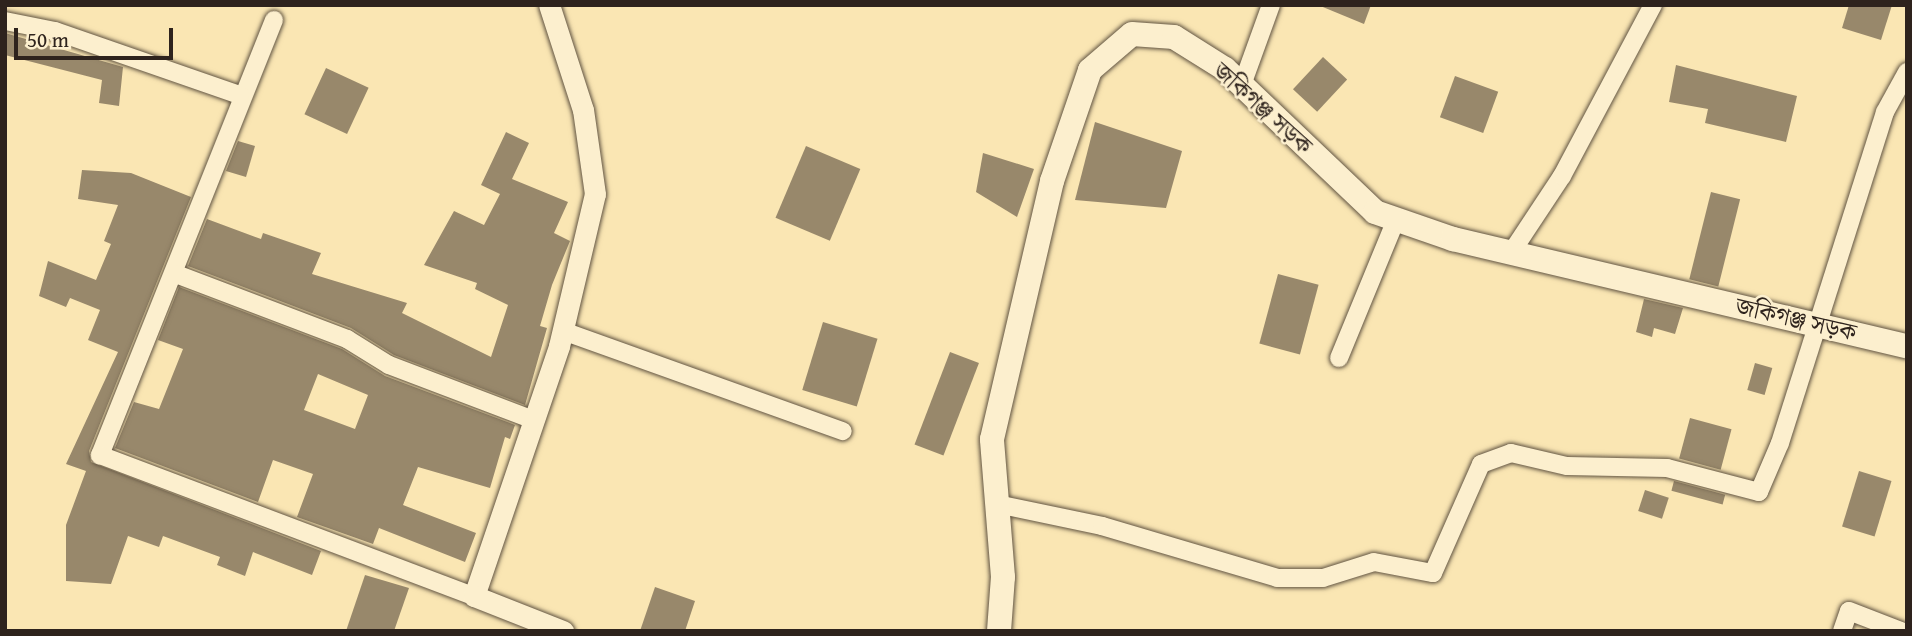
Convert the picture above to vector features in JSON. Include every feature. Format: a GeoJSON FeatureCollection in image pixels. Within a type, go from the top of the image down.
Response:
{"type":"FeatureCollection","features":[{"type":"Feature","properties":{"kind":"main road","name":"জকিগঞ্জ সড়ক"},"geometry":{"type":"LineString","coordinates":[[999,631],[1003,577],[992,439],[1052,181],[1090,70],[1132,34],[1174,37],[1242,85],[1375,212],[1511,253],[1907,346]]}},
{"type":"Feature","properties":{"kind":"street"},"geometry":{"type":"LineString","coordinates":[[474,596],[563,331],[595,194],[583,110],[549,5]]}},
{"type":"Feature","properties":{"kind":"street"},"geometry":{"type":"LineString","coordinates":[[1242,85],[1272,5]]}},
{"type":"Feature","properties":{"kind":"street"},"geometry":{"type":"LineString","coordinates":[[1511,253],[1562,176],[1653,5]]}},
{"type":"Feature","properties":{"kind":"street"},"geometry":{"type":"LineString","coordinates":[[274,20],[240,95],[176,274],[100,455],[563,631]]}},
{"type":"Feature","properties":{"kind":"street"},"geometry":{"type":"LineString","coordinates":[[5,21],[67,35],[240,95]]}},
{"type":"Feature","properties":{"kind":"street"},"geometry":{"type":"LineString","coordinates":[[997,504],[1102,526],[1277,578],[1323,578],[1374,562],[1433,573],[1481,464],[1511,453],[1567,466],[1667,468],[1759,492],[1819,325],[1885,113],[1907,72]]}},
{"type":"Feature","properties":{"kind":"street"},"geometry":{"type":"LineString","coordinates":[[1339,358],[1396,220]]}},
{"type":"Feature","properties":{"kind":"street"},"geometry":{"type":"LineString","coordinates":[[176,274],[347,339],[389,365],[534,420]]}},
{"type":"Feature","properties":{"kind":"street"},"geometry":{"type":"LineString","coordinates":[[563,331],[843,431]]}},
{"type":"Feature","properties":{"kind":"street"},"geometry":{"type":"LineString","coordinates":[[474,596],[519,631]]}},
{"type":"Feature","properties":{"kind":"street"},"geometry":{"type":"LineString","coordinates":[[1842,631],[1849,611],[1900,631]]}},
{"type":"Feature","properties":{"kind":"building"},"geometry":{"type":"Polygon","coordinates":[[[1318,5],[1371,5],[1364,24],[1318,5]]]}},
{"type":"Feature","properties":{"kind":"building"},"geometry":{"type":"Polygon","coordinates":[[[1849,5],[1892,5],[1881,40],[1842,28],[1849,5]]]}},
{"type":"Feature","properties":{"kind":"building"},"geometry":{"type":"Polygon","coordinates":[[[5,33],[123,67],[119,106],[99,103],[102,80],[5,55],[5,33]]]}},
{"type":"Feature","properties":{"kind":"building"},"geometry":{"type":"Polygon","coordinates":[[[1323,57],[1347,80],[1317,112],[1293,89],[1323,57]]]}},
{"type":"Feature","properties":{"kind":"building"},"geometry":{"type":"Polygon","coordinates":[[[1676,65],[1797,96],[1786,142],[1705,123],[1708,109],[1669,102],[1676,65]]]}},
{"type":"Feature","properties":{"kind":"building"},"geometry":{"type":"Polygon","coordinates":[[[326,68],[369,88],[347,134],[304,114],[326,68]]]}},
{"type":"Feature","properties":{"kind":"building"},"geometry":{"type":"Polygon","coordinates":[[[1455,76],[1498,92],[1483,133],[1440,117],[1455,76]]]}},
{"type":"Feature","properties":{"kind":"building"},"geometry":{"type":"Polygon","coordinates":[[[1095,122],[1182,151],[1166,208],[1075,200],[1095,122]]]}},
{"type":"Feature","properties":{"kind":"building"},"geometry":{"type":"Polygon","coordinates":[[[506,132],[529,143],[512,179],[568,202],[554,233],[570,241],[552,285],[540,326],[547,328],[525,405],[394,355],[351,328],[188,266],[207,219],[261,239],[263,233],[321,253],[312,274],[407,303],[402,313],[491,357],[508,305],[475,289],[477,283],[424,265],[454,211],[484,225],[500,194],[481,185],[506,132]]]}},
{"type":"Feature","properties":{"kind":"building"},"geometry":{"type":"Polygon","coordinates":[[[238,141],[255,146],[246,177],[226,171],[238,141]]]}},
{"type":"Feature","properties":{"kind":"building"},"geometry":{"type":"Polygon","coordinates":[[[806,146],[860,169],[830,241],[776,218],[806,146]]]}},
{"type":"Feature","properties":{"kind":"building"},"geometry":{"type":"Polygon","coordinates":[[[983,153],[1034,169],[1017,217],[976,192],[983,153]]]}},
{"type":"Feature","properties":{"kind":"building"},"geometry":{"type":"Polygon","coordinates":[[[82,170],[131,173],[191,197],[89,451],[91,462],[321,551],[312,575],[253,552],[245,576],[217,565],[220,557],[163,536],[159,547],[128,536],[111,584],[66,581],[66,525],[86,471],[66,464],[118,352],[88,340],[100,310],[70,298],[66,307],[39,296],[48,261],[96,280],[111,244],[104,241],[118,205],[78,199],[82,170]]]}},
{"type":"Feature","properties":{"kind":"building"},"geometry":{"type":"Polygon","coordinates":[[[1711,192],[1740,199],[1718,287],[1689,279],[1711,192]]]}},
{"type":"Feature","properties":{"kind":"building"},"geometry":{"type":"Polygon","coordinates":[[[1278,274],[1319,285],[1300,354],[1259,344],[1278,274]]]}},
{"type":"Feature","properties":{"kind":"building"},"geometry":{"type":"Polygon","coordinates":[[[179,287],[342,349],[385,376],[515,425],[510,439],[505,437],[490,488],[418,467],[403,505],[476,533],[465,562],[379,528],[373,544],[297,517],[313,474],[273,460],[258,502],[115,448],[134,402],[159,409],[183,349],[158,340],[179,287]],[[318,374],[304,410],[355,429],[368,395],[318,374]]]}},
{"type":"Feature","properties":{"kind":"building"},"geometry":{"type":"Polygon","coordinates":[[[1644,299],[1683,308],[1675,334],[1654,328],[1652,337],[1636,332],[1644,299]]]}},
{"type":"Feature","properties":{"kind":"building"},"geometry":{"type":"Polygon","coordinates":[[[823,322],[878,339],[857,407],[802,390],[823,322]]]}},
{"type":"Feature","properties":{"kind":"building"},"geometry":{"type":"Polygon","coordinates":[[[950,352],[979,363],[943,456],[915,444],[950,352]]]}},
{"type":"Feature","properties":{"kind":"building"},"geometry":{"type":"Polygon","coordinates":[[[1755,363],[1772,368],[1765,395],[1747,390],[1755,363]]]}},
{"type":"Feature","properties":{"kind":"building"},"geometry":{"type":"Polygon","coordinates":[[[1690,418],[1732,429],[1721,470],[1679,459],[1690,418]]]}},
{"type":"Feature","properties":{"kind":"building"},"geometry":{"type":"Polygon","coordinates":[[[1859,471],[1892,481],[1875,536],[1842,526],[1859,471]]]}},
{"type":"Feature","properties":{"kind":"building"},"geometry":{"type":"Polygon","coordinates":[[[1674,481],[1725,495],[1723,504],[1671,491],[1674,481]]]}},
{"type":"Feature","properties":{"kind":"building"},"geometry":{"type":"Polygon","coordinates":[[[1645,490],[1669,498],[1662,519],[1638,511],[1645,490]]]}},
{"type":"Feature","properties":{"kind":"building"},"geometry":{"type":"Polygon","coordinates":[[[365,575],[409,588],[394,631],[346,631],[365,575]]]}},
{"type":"Feature","properties":{"kind":"building"},"geometry":{"type":"Polygon","coordinates":[[[655,587],[695,601],[685,631],[640,631],[655,587]]]}}]}
